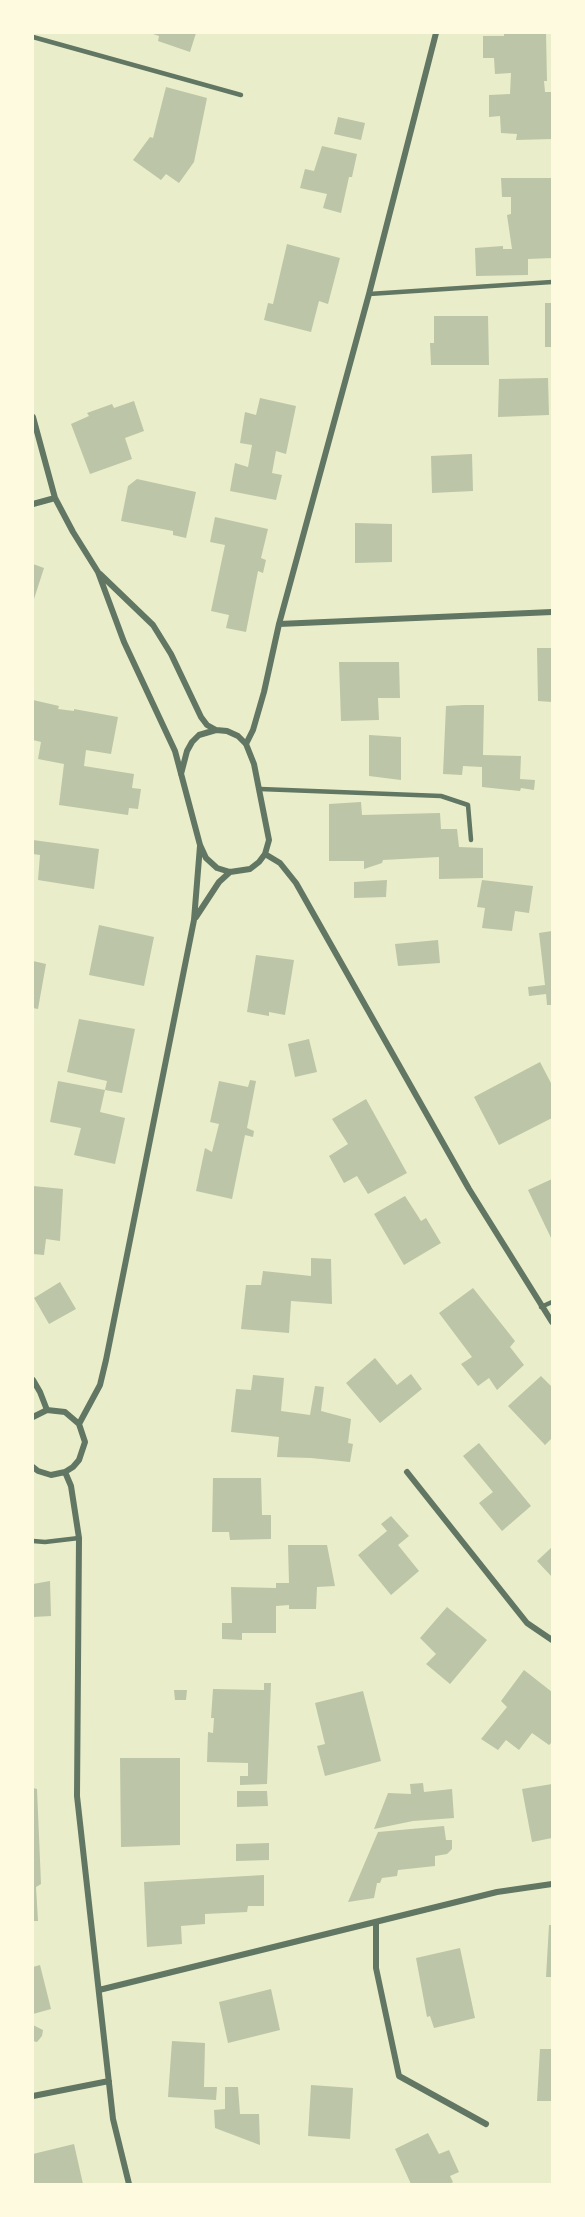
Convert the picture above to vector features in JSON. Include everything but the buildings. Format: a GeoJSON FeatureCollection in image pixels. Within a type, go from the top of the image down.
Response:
{"type":"FeatureCollection","features":[{"type":"Feature","properties":{"kind":"street"},"geometry":{"type":"LineString","coordinates":[[246,744],[253,730],[264,692],[279,624],[369,294],[436,33]]}},
{"type":"Feature","properties":{"kind":"street"},"geometry":{"type":"LineString","coordinates":[[33,417],[55,498],[98,572],[124,642],[175,751],[181,774],[200,845],[206,858],[217,868],[230,872],[250,869],[265,854],[269,840],[260,789],[246,744],[238,736],[227,731],[216,730],[199,735],[187,751],[181,774]]}},
{"type":"Feature","properties":{"kind":"street"},"geometry":{"type":"LineString","coordinates":[[33,504],[55,498]]}},
{"type":"Feature","properties":{"kind":"street"},"geometry":{"type":"LineString","coordinates":[[98,572],[153,625],[171,654],[201,717],[207,725],[216,730]]}},
{"type":"Feature","properties":{"kind":"street"},"geometry":{"type":"LineString","coordinates":[[279,624],[552,612]]}},
{"type":"Feature","properties":{"kind":"street"},"geometry":{"type":"LineString","coordinates":[[79,1424],[100,1385],[104,1368],[194,920],[200,845]]}},
{"type":"Feature","properties":{"kind":"street"},"geometry":{"type":"LineString","coordinates":[[265,854],[280,863],[296,884],[469,1189],[552,1322]]}},
{"type":"Feature","properties":{"kind":"street"},"geometry":{"type":"LineString","coordinates":[[194,920],[219,882],[230,872]]}},
{"type":"Feature","properties":{"kind":"street"},"geometry":{"type":"LineString","coordinates":[[33,1380],[47,1410]]}},
{"type":"Feature","properties":{"kind":"street"},"geometry":{"type":"LineString","coordinates":[[33,1417],[47,1410],[65,1412],[79,1424],[85,1442],[83,1452],[73,1467],[65,1472],[51,1474],[38,1471],[33,1467]]}},
{"type":"Feature","properties":{"kind":"street"},"geometry":{"type":"LineString","coordinates":[[65,1472],[71,1486],[79,1538],[76,1796],[113,2119],[129,2184]]}},
{"type":"Feature","properties":{"kind":"street"},"geometry":{"type":"LineString","coordinates":[[406,1472],[527,1623],[552,1640]]}},
{"type":"Feature","properties":{"kind":"street"},"geometry":{"type":"LineString","coordinates":[[99,1990],[497,1892],[552,1884]]}},
{"type":"Feature","properties":{"kind":"street"},"geometry":{"type":"LineString","coordinates":[[376,1922],[376,1968],[399,2076],[486,2124]]}},
{"type":"Feature","properties":{"kind":"street"},"geometry":{"type":"LineString","coordinates":[[33,2096],[109,2081]]}},
{"type":"Feature","properties":{"kind":"lane"},"geometry":{"type":"LineString","coordinates":[[33,37],[241,95]]}},
{"type":"Feature","properties":{"kind":"lane"},"geometry":{"type":"LineString","coordinates":[[369,294],[552,282]]}},
{"type":"Feature","properties":{"kind":"lane"},"geometry":{"type":"LineString","coordinates":[[260,789],[441,796],[468,805],[471,840]]}},
{"type":"Feature","properties":{"kind":"lane"},"geometry":{"type":"LineString","coordinates":[[541,1307],[552,1302]]}},
{"type":"Feature","properties":{"kind":"lane"},"geometry":{"type":"LineString","coordinates":[[33,1541],[79,1538]]}}]}
